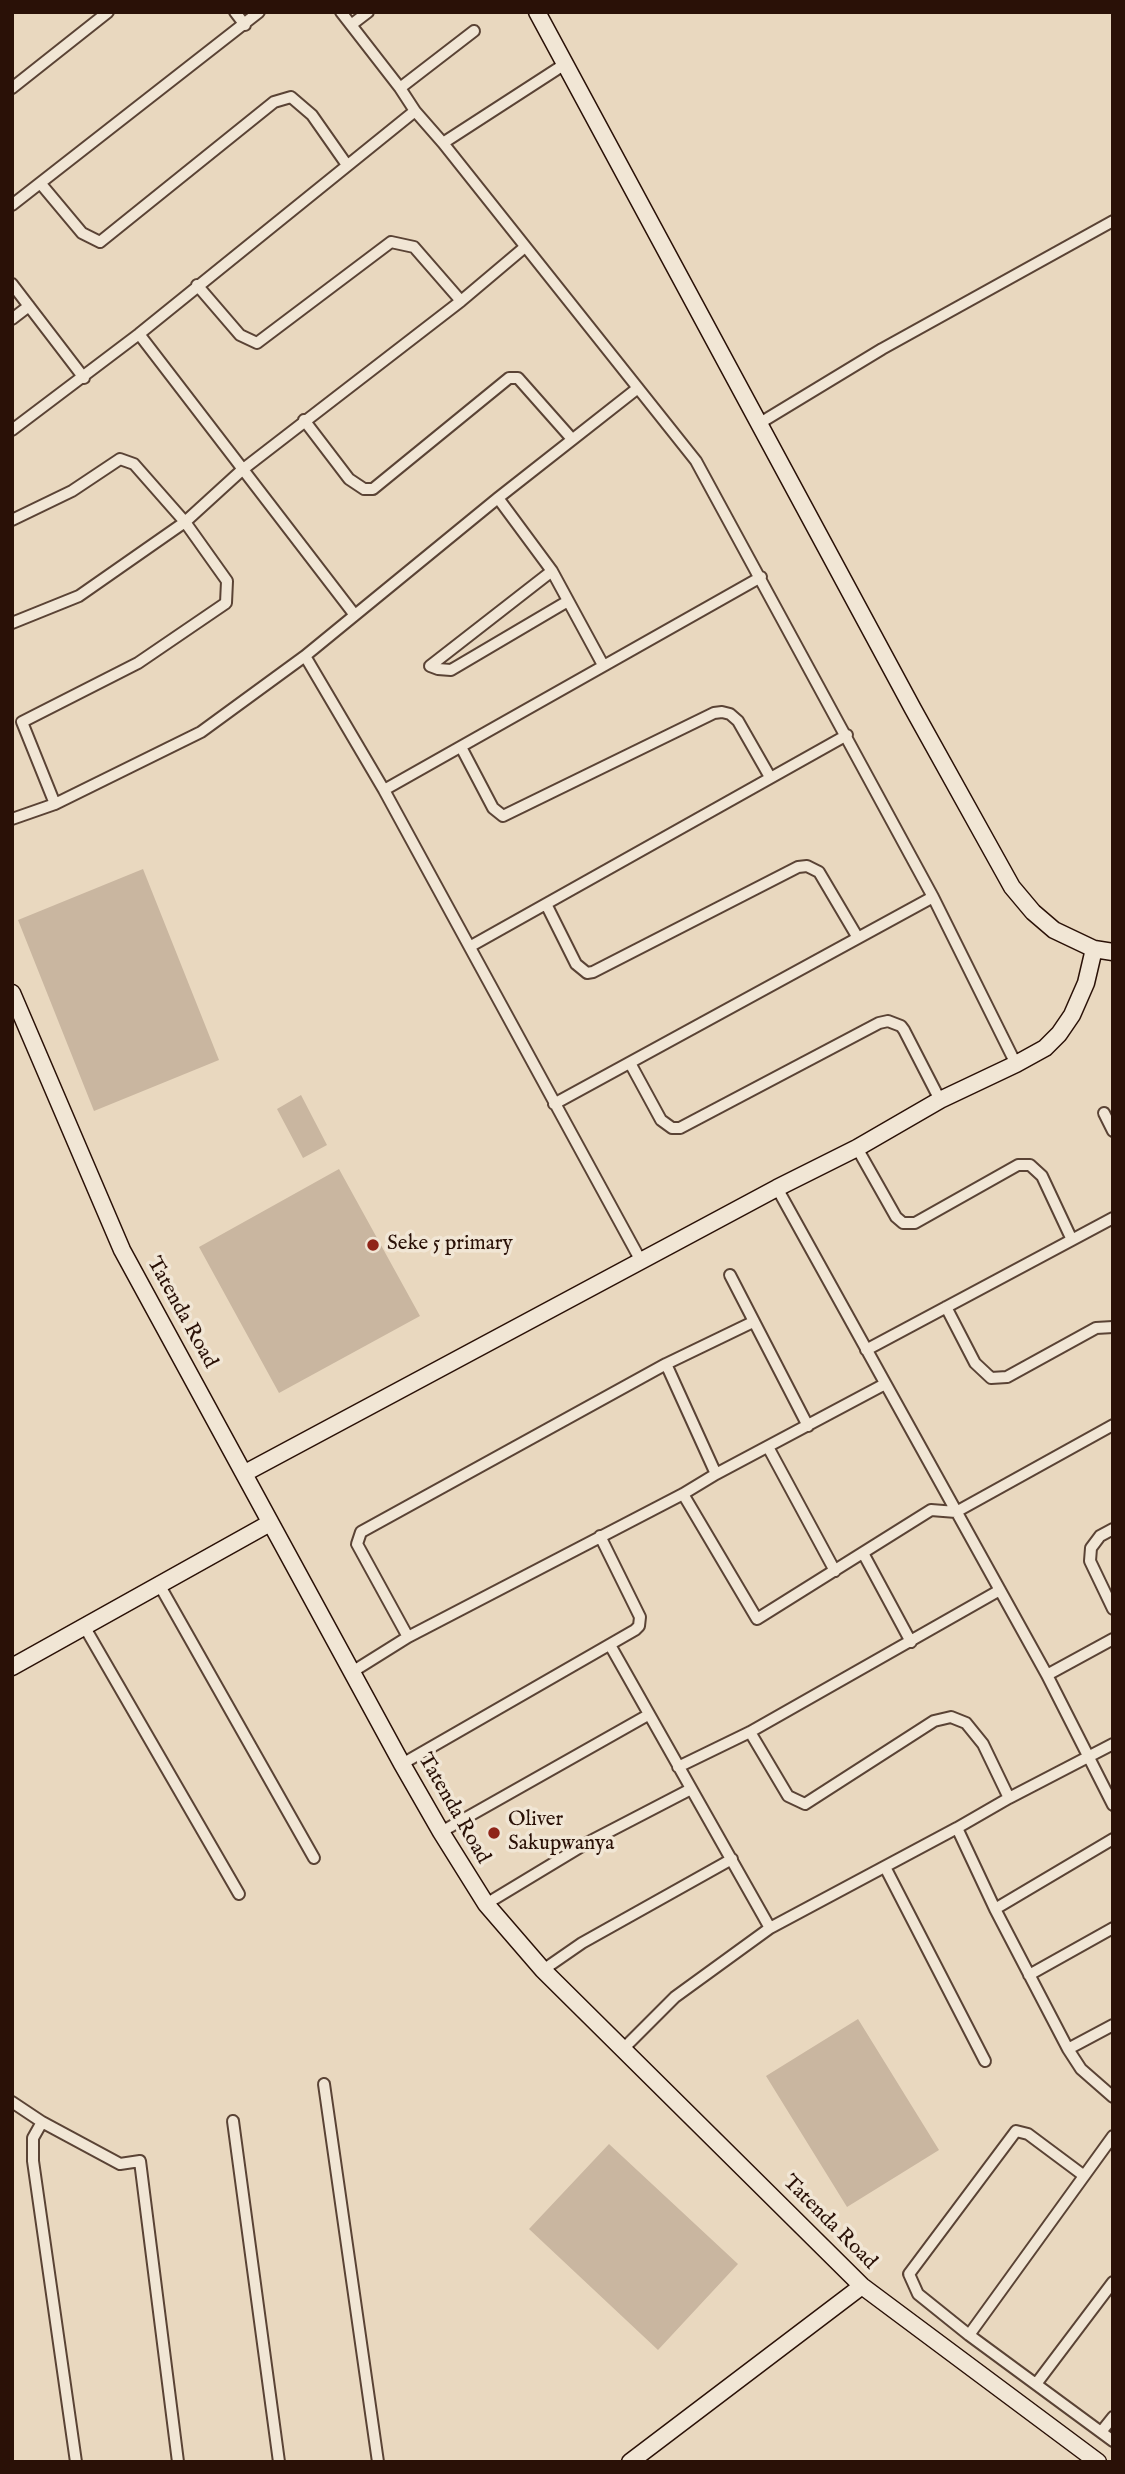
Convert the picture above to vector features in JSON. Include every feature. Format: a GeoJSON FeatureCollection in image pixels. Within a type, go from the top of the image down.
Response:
{"type":"FeatureCollection","features":[{"type":"Feature","properties":{"kind":"street"},"geometry":{"type":"LineString","coordinates":[[12,88],[108,12]]}},
{"type":"Feature","properties":{"kind":"street"},"geometry":{"type":"LineString","coordinates":[[235,12],[245,25]]}},
{"type":"Feature","properties":{"kind":"street"},"geometry":{"type":"LineString","coordinates":[[12,205],[259,12]]}},
{"type":"Feature","properties":{"kind":"street"},"geometry":{"type":"LineString","coordinates":[[341,12],[415,111],[696,461],[933,897],[1016,1065]]}},
{"type":"Feature","properties":{"kind":"street"},"geometry":{"type":"LineString","coordinates":[[351,25],[368,12]]}},
{"type":"Feature","properties":{"kind":"street"},"geometry":{"type":"LineString","coordinates":[[537,12],[1012,887],[1033,912],[1054,930],[1094,949],[1113,952]]}},
{"type":"Feature","properties":{"kind":"street"},"geometry":{"type":"LineString","coordinates":[[400,88],[474,31]]}},
{"type":"Feature","properties":{"kind":"street"},"geometry":{"type":"LineString","coordinates":[[443,143],[565,64]]}},
{"type":"Feature","properties":{"kind":"street"},"geometry":{"type":"LineString","coordinates":[[41,184],[82,233],[100,242],[274,102],[291,97],[312,115],[347,165]]}},
{"type":"Feature","properties":{"kind":"street"},"geometry":{"type":"LineString","coordinates":[[12,430],[84,378],[415,111]]}},
{"type":"Feature","properties":{"kind":"street"},"geometry":{"type":"LineString","coordinates":[[760,423],[882,349],[1113,221]]}},
{"type":"Feature","properties":{"kind":"street"},"geometry":{"type":"LineString","coordinates":[[197,285],[240,335],[257,343],[391,242],[414,247],[461,301]]}},
{"type":"Feature","properties":{"kind":"street"},"geometry":{"type":"LineString","coordinates":[[12,623],[79,596],[185,522],[242,470],[461,301],[525,247]]}},
{"type":"Feature","properties":{"kind":"street"},"geometry":{"type":"LineString","coordinates":[[12,284],[84,378]]}},
{"type":"Feature","properties":{"kind":"street"},"geometry":{"type":"LineString","coordinates":[[12,319],[29,306]]}},
{"type":"Feature","properties":{"kind":"street"},"geometry":{"type":"LineString","coordinates":[[139,334],[354,614]]}},
{"type":"Feature","properties":{"kind":"street"},"geometry":{"type":"LineString","coordinates":[[304,420],[349,479],[364,489],[373,489],[509,379],[518,378],[572,439]]}},
{"type":"Feature","properties":{"kind":"street"},"geometry":{"type":"LineString","coordinates":[[12,819],[55,804],[201,732],[305,656],[638,388]]}},
{"type":"Feature","properties":{"kind":"street"},"geometry":{"type":"LineString","coordinates":[[12,520],[72,491],[120,459],[134,464],[185,522],[227,581],[226,603],[138,663],[22,722],[55,804]]}},
{"type":"Feature","properties":{"kind":"street"},"geometry":{"type":"LineString","coordinates":[[498,498],[552,570],[603,665]]}},
{"type":"Feature","properties":{"kind":"street"},"geometry":{"type":"LineString","coordinates":[[552,570],[430,666],[451,670],[568,601]]}},
{"type":"Feature","properties":{"kind":"street"},"geometry":{"type":"LineString","coordinates":[[384,789],[761,577]]}},
{"type":"Feature","properties":{"kind":"street"},"geometry":{"type":"LineString","coordinates":[[305,656],[384,789],[641,1261]]}},
{"type":"Feature","properties":{"kind":"street"},"geometry":{"type":"LineString","coordinates":[[461,747],[493,808],[503,816],[714,713],[730,714],[738,721],[770,777]]}},
{"type":"Feature","properties":{"kind":"street"},"geometry":{"type":"LineString","coordinates":[[471,947],[847,735]]}},
{"type":"Feature","properties":{"kind":"street"},"geometry":{"type":"LineString","coordinates":[[546,904],[576,964],[587,973],[797,867],[807,866],[819,872],[858,938]]}},
{"type":"Feature","properties":{"kind":"street"},"geometry":{"type":"LineString","coordinates":[[554,1104],[933,897]]}},
{"type":"Feature","properties":{"kind":"street"},"geometry":{"type":"LineString","coordinates":[[245,1473],[777,1188],[857,1148],[940,1100],[1016,1065],[1045,1048],[1072,1015],[1086,983],[1094,949]]}},
{"type":"Feature","properties":{"kind":"street","name":"Tatenda Road"},"geometry":{"type":"LineString","coordinates":[[12,993],[122,1250],[402,1763],[486,1904],[543,1970],[862,2286],[1098,2462]]}},
{"type":"Feature","properties":{"kind":"street"},"geometry":{"type":"LineString","coordinates":[[630,1063],[661,1120],[672,1128],[680,1128],[879,1023],[888,1021],[904,1030],[940,1100]]}},
{"type":"Feature","properties":{"kind":"street"},"geometry":{"type":"LineString","coordinates":[[1104,1113],[1113,1131]]}},
{"type":"Feature","properties":{"kind":"street"},"geometry":{"type":"LineString","coordinates":[[857,1148],[903,1223],[915,1223],[1017,1165],[1030,1165],[1042,1176],[1072,1240]]}},
{"type":"Feature","properties":{"kind":"street"},"geometry":{"type":"LineString","coordinates":[[777,1188],[1047,1675],[1113,1805]]}},
{"type":"Feature","properties":{"kind":"street"},"geometry":{"type":"LineString","coordinates":[[866,1350],[1113,1218]]}},
{"type":"Feature","properties":{"kind":"street"},"geometry":{"type":"LineString","coordinates":[[730,1275],[808,1426]]}},
{"type":"Feature","properties":{"kind":"street"},"geometry":{"type":"LineString","coordinates":[[946,1307],[975,1363],[991,1378],[1007,1377],[1096,1328],[1113,1326]]}},
{"type":"Feature","properties":{"kind":"street"},"geometry":{"type":"LineString","coordinates":[[408,1637],[358,1544],[361,1532],[666,1364],[753,1322]]}},
{"type":"Feature","properties":{"kind":"street"},"geometry":{"type":"LineString","coordinates":[[666,1364],[716,1474]]}},
{"type":"Feature","properties":{"kind":"street"},"geometry":{"type":"LineString","coordinates":[[352,1672],[408,1637],[683,1494],[885,1384]]}},
{"type":"Feature","properties":{"kind":"street"},"geometry":{"type":"LineString","coordinates":[[683,1494],[757,1619],[931,1510],[956,1512],[1113,1425]]}},
{"type":"Feature","properties":{"kind":"street"},"geometry":{"type":"LineString","coordinates":[[768,1447],[835,1571]]}},
{"type":"Feature","properties":{"kind":"street"},"geometry":{"type":"LineString","coordinates":[[12,1667],[270,1524]]}},
{"type":"Feature","properties":{"kind":"street"},"geometry":{"type":"LineString","coordinates":[[1113,1529],[1100,1536],[1091,1548],[1090,1561],[1113,1609]]}},
{"type":"Feature","properties":{"kind":"street"},"geometry":{"type":"LineString","coordinates":[[402,1763],[635,1630],[640,1621],[600,1536]]}},
{"type":"Feature","properties":{"kind":"street"},"geometry":{"type":"LineString","coordinates":[[863,1553],[911,1642]]}},
{"type":"Feature","properties":{"kind":"street"},"geometry":{"type":"LineString","coordinates":[[160,1586],[314,1858]]}},
{"type":"Feature","properties":{"kind":"street"},"geometry":{"type":"LineString","coordinates":[[678,1768],[750,1732],[1000,1590]]}},
{"type":"Feature","properties":{"kind":"street"},"geometry":{"type":"LineString","coordinates":[[84,1626],[239,1894]]}},
{"type":"Feature","properties":{"kind":"street"},"geometry":{"type":"LineString","coordinates":[[1047,1675],[1113,1639]]}},
{"type":"Feature","properties":{"kind":"street"},"geometry":{"type":"LineString","coordinates":[[610,1645],[770,1928]]}},
{"type":"Feature","properties":{"kind":"street"},"geometry":{"type":"LineString","coordinates":[[441,1832],[649,1714]]}},
{"type":"Feature","properties":{"kind":"street"},"geometry":{"type":"LineString","coordinates":[[750,1732],[788,1796],[806,1804],[934,1721],[951,1717],[966,1723],[983,1744],[1009,1798]]}},
{"type":"Feature","properties":{"kind":"street"},"geometry":{"type":"LineString","coordinates":[[624,2048],[675,1997],[770,1928],[1113,1744]]}},
{"type":"Feature","properties":{"kind":"street"},"geometry":{"type":"LineString","coordinates":[[486,1904],[587,1843],[691,1789]]}},
{"type":"Feature","properties":{"kind":"street"},"geometry":{"type":"LineString","coordinates":[[957,1828],[995,1909],[1068,2049],[1081,2070],[1113,2097]]}},
{"type":"Feature","properties":{"kind":"street"},"geometry":{"type":"LineString","coordinates":[[995,1909],[1113,1839]]}},
{"type":"Feature","properties":{"kind":"street"},"geometry":{"type":"LineString","coordinates":[[543,1970],[582,1943],[732,1859]]}},
{"type":"Feature","properties":{"kind":"street"},"geometry":{"type":"LineString","coordinates":[[885,1867],[985,2061]]}},
{"type":"Feature","properties":{"kind":"street"},"geometry":{"type":"LineString","coordinates":[[1029,1975],[1113,1928]]}},
{"type":"Feature","properties":{"kind":"street"},"geometry":{"type":"LineString","coordinates":[[1068,2049],[1113,2025]]}},
{"type":"Feature","properties":{"kind":"street"},"geometry":{"type":"LineString","coordinates":[[324,2084],[378,2462]]}},
{"type":"Feature","properties":{"kind":"street"},"geometry":{"type":"LineString","coordinates":[[12,2102],[42,2122],[120,2164],[140,2161],[178,2462]]}},
{"type":"Feature","properties":{"kind":"street"},"geometry":{"type":"LineString","coordinates":[[233,2121],[279,2462]]}},
{"type":"Feature","properties":{"kind":"street"},"geometry":{"type":"LineString","coordinates":[[42,2122],[33,2138],[33,2161],[76,2462]]}},
{"type":"Feature","properties":{"kind":"street"},"geometry":{"type":"LineString","coordinates":[[1083,2175],[1028,2134],[1016,2131],[909,2274],[918,2294],[1113,2441]]}},
{"type":"Feature","properties":{"kind":"street"},"geometry":{"type":"LineString","coordinates":[[969,2335],[1113,2136]]}},
{"type":"Feature","properties":{"kind":"street"},"geometry":{"type":"LineString","coordinates":[[1036,2384],[1113,2281]]}},
{"type":"Feature","properties":{"kind":"street"},"geometry":{"type":"LineString","coordinates":[[630,2462],[862,2286]]}},
{"type":"Feature","properties":{"kind":"street"},"geometry":{"type":"LineString","coordinates":[[1101,2432],[1113,2417]]}},
{"type":"Feature","properties":{"kind":"shaded area"},"geometry":{"type":"Polygon","coordinates":[[[143,869],[219,1060],[94,1111],[18,920],[143,869]]]}},
{"type":"Feature","properties":{"kind":"shaded area"},"geometry":{"type":"Polygon","coordinates":[[[301,1095],[327,1145],[303,1158],[277,1109],[301,1095]]]}},
{"type":"Feature","properties":{"kind":"shaded area"},"geometry":{"type":"Polygon","coordinates":[[[339,1169],[420,1316],[279,1393],[199,1247],[339,1169]]]}},
{"type":"Feature","properties":{"kind":"shaded area"},"geometry":{"type":"Polygon","coordinates":[[[858,2019],[939,2150],[847,2207],[766,2076],[858,2019]]]}},
{"type":"Feature","properties":{"kind":"shaded area"},"geometry":{"type":"Polygon","coordinates":[[[609,2144],[738,2264],[658,2350],[529,2229],[609,2144]]]}},
{"type":"Feature","properties":{"kind":"place","name":"Seke 5 primary"},"geometry":{"type":"Point","coordinates":[373,1245]}},
{"type":"Feature","properties":{"kind":"place","name":"Oliver Sakupwanya"},"geometry":{"type":"Point","coordinates":[494,1833]}}]}
